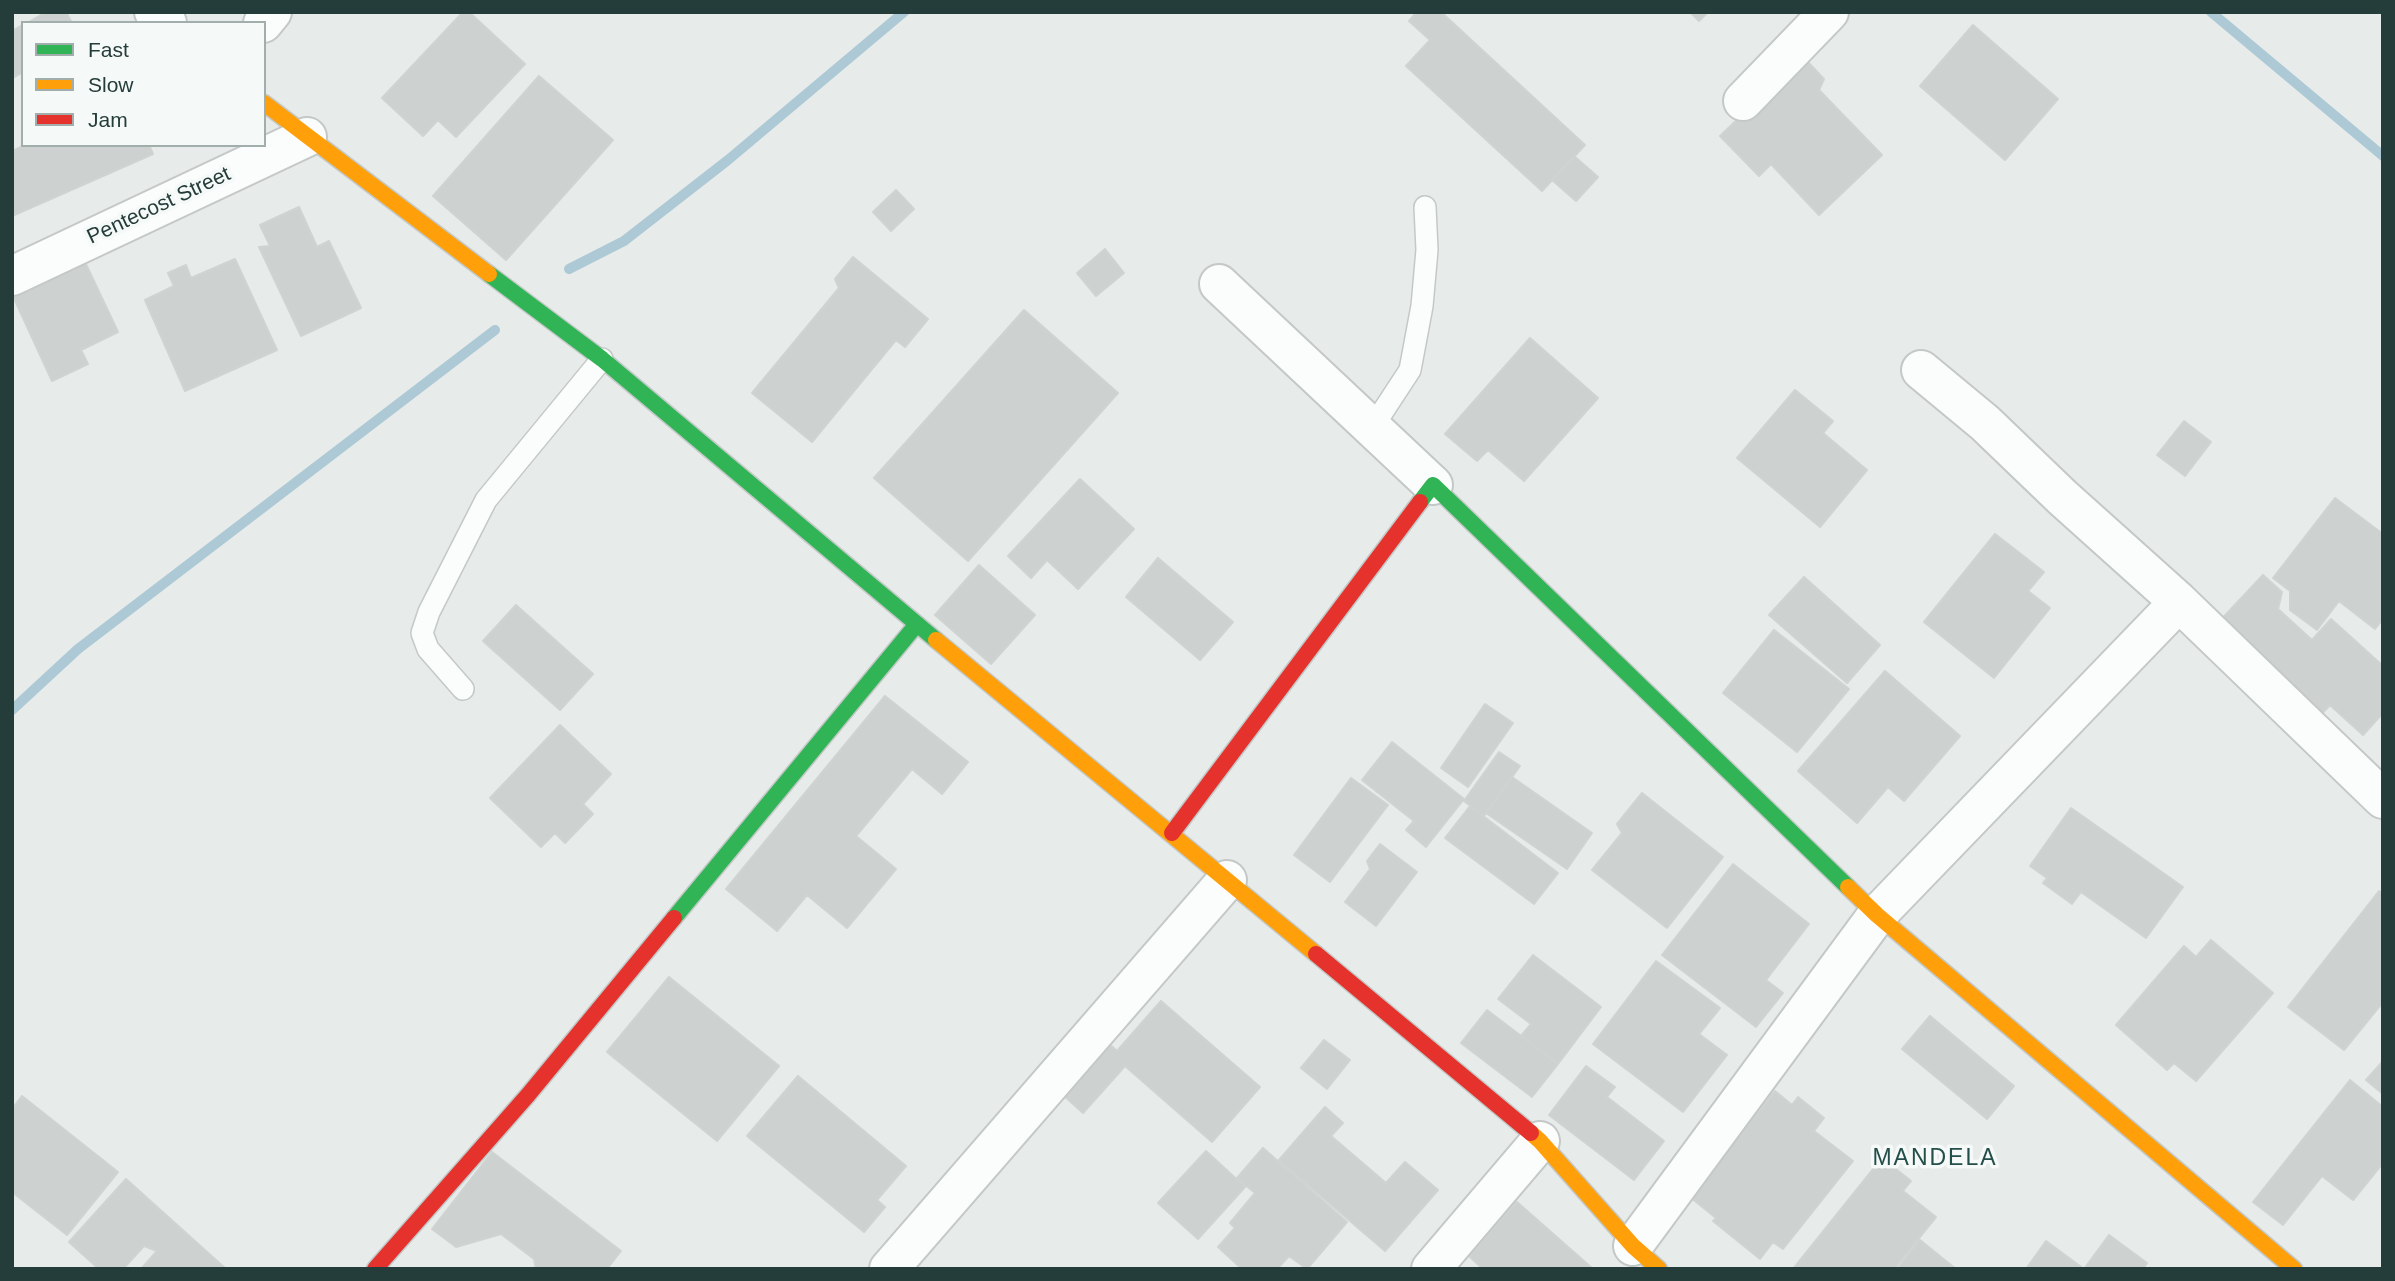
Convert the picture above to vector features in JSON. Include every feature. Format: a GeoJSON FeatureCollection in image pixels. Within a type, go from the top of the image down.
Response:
{"type":"FeatureCollection","features":[{"type":"Feature","properties":{"kind":"street"},"geometry":{"type":"LineString","coordinates":[[1743,101],[1829,12]]}},
{"type":"Feature","properties":{"kind":"street"},"geometry":{"type":"LineString","coordinates":[[266,105],[602,359],[917,625],[1172,833],[1540,1141],[1646,1257],[1877,915],[2179,602]]}},
{"type":"Feature","properties":{"kind":"street","name":"Pentecost Street"},"geometry":{"type":"LineString","coordinates":[[12,276],[307,137]]}},
{"type":"Feature","properties":{"kind":"street"},"geometry":{"type":"LineString","coordinates":[[1219,284],[1433,485],[1877,915],[2294,1269]]}},
{"type":"Feature","properties":{"kind":"street"},"geometry":{"type":"LineString","coordinates":[[1921,370],[1985,423],[2179,602],[2383,799]]}},
{"type":"Feature","properties":{"kind":"street"},"geometry":{"type":"LineString","coordinates":[[1172,833],[1433,485]]}},
{"type":"Feature","properties":{"kind":"street"},"geometry":{"type":"LineString","coordinates":[[375,1269],[528,1095],[917,625]]}},
{"type":"Feature","properties":{"kind":"street"},"geometry":{"type":"LineString","coordinates":[[889,1269],[1227,880]]}},
{"type":"Feature","properties":{"kind":"street"},"geometry":{"type":"LineString","coordinates":[[1431,1269],[1540,1141]]}},
{"type":"Feature","properties":{"kind":"lane"},"geometry":{"type":"LineString","coordinates":[[1372,428],[1410,370],[1422,306],[1427,250],[1425,207]]}},
{"type":"Feature","properties":{"kind":"lane"},"geometry":{"type":"LineString","coordinates":[[463,689],[428,649],[422,633],[429,612],[486,500],[602,359]]}},
{"type":"Feature","properties":{"kind":"building"},"geometry":{"type":"Polygon","coordinates":[[[46,12],[66,12],[71,21],[30,21],[46,12]]]}},
{"type":"Feature","properties":{"kind":"building"},"geometry":{"type":"Polygon","coordinates":[[[463,12],[469,12],[525,64],[456,137],[438,120],[423,136],[382,98],[463,12]]]}},
{"type":"Feature","properties":{"kind":"building"},"geometry":{"type":"Polygon","coordinates":[[[1417,12],[1441,12],[1585,145],[1542,191],[1406,66],[1430,40],[1409,21],[1417,12]]]}},
{"type":"Feature","properties":{"kind":"building"},"geometry":{"type":"Polygon","coordinates":[[[1690,12],[1708,12],[1699,21],[1690,12]]]}},
{"type":"Feature","properties":{"kind":"building"},"geometry":{"type":"Polygon","coordinates":[[[1973,25],[2058,99],[2005,160],[1920,86],[1973,25]]]}},
{"type":"Feature","properties":{"kind":"building"},"geometry":{"type":"Polygon","coordinates":[[[21,26],[21,73],[12,78],[12,31],[21,26]]]}},
{"type":"Feature","properties":{"kind":"building"},"geometry":{"type":"Polygon","coordinates":[[[1803,57],[1824,79],[1819,90],[1882,155],[1819,215],[1771,164],[1759,176],[1720,136],[1803,57]]]}},
{"type":"Feature","properties":{"kind":"building"},"geometry":{"type":"Polygon","coordinates":[[[539,76],[613,140],[506,260],[433,196],[539,76]]]}},
{"type":"Feature","properties":{"kind":"building"},"geometry":{"type":"Polygon","coordinates":[[[21,147],[150,147],[153,154],[12,216],[12,151],[21,147]]]}},
{"type":"Feature","properties":{"kind":"building"},"geometry":{"type":"Polygon","coordinates":[[[1574,156],[1598,177],[1576,201],[1552,180],[1574,156]]]}},
{"type":"Feature","properties":{"kind":"building"},"geometry":{"type":"Polygon","coordinates":[[[896,190],[914,209],[891,231],[873,212],[896,190]]]}},
{"type":"Feature","properties":{"kind":"building"},"geometry":{"type":"Polygon","coordinates":[[[299,207],[317,247],[329,241],[361,308],[301,336],[259,247],[270,246],[260,225],[299,207]]]}},
{"type":"Feature","properties":{"kind":"building"},"geometry":{"type":"Polygon","coordinates":[[[1105,249],[1124,273],[1096,296],[1077,273],[1105,249]]]}},
{"type":"Feature","properties":{"kind":"building"},"geometry":{"type":"Polygon","coordinates":[[[853,257],[928,319],[905,347],[896,340],[812,442],[752,393],[839,288],[835,279],[853,257]]]}},
{"type":"Feature","properties":{"kind":"building"},"geometry":{"type":"Polygon","coordinates":[[[235,259],[277,350],[185,391],[145,300],[174,286],[168,273],[186,265],[191,278],[235,259]]]}},
{"type":"Feature","properties":{"kind":"building"},"geometry":{"type":"Polygon","coordinates":[[[84,260],[118,332],[81,350],[88,364],[52,381],[12,294],[84,260]]]}},
{"type":"Feature","properties":{"kind":"building"},"geometry":{"type":"Polygon","coordinates":[[[1024,310],[1118,393],[968,561],[874,478],[1024,310]]]}},
{"type":"Feature","properties":{"kind":"building"},"geometry":{"type":"Polygon","coordinates":[[[1530,338],[1598,398],[1524,481],[1488,450],[1477,461],[1445,434],[1530,338]]]}},
{"type":"Feature","properties":{"kind":"building"},"geometry":{"type":"Polygon","coordinates":[[[1795,390],[1833,421],[1823,433],[1867,470],[1820,527],[1737,458],[1795,390]]]}},
{"type":"Feature","properties":{"kind":"building"},"geometry":{"type":"Polygon","coordinates":[[[2184,421],[2211,442],[2185,476],[2157,455],[2184,421]]]}},
{"type":"Feature","properties":{"kind":"building"},"geometry":{"type":"Polygon","coordinates":[[[1080,479],[1134,529],[1078,589],[1047,560],[1031,578],[1008,556],[1080,479]]]}},
{"type":"Feature","properties":{"kind":"building"},"geometry":{"type":"Polygon","coordinates":[[[2335,498],[2383,534],[2383,619],[2375,629],[2339,601],[2317,630],[2290,610],[2290,591],[2273,578],[2335,498]]]}},
{"type":"Feature","properties":{"kind":"building"},"geometry":{"type":"Polygon","coordinates":[[[1995,534],[2044,572],[2028,591],[2050,608],[1994,678],[1924,622],[1995,534]]]}},
{"type":"Feature","properties":{"kind":"building"},"geometry":{"type":"Polygon","coordinates":[[[1158,558],[1233,622],[1200,660],[1126,597],[1158,558]]]}},
{"type":"Feature","properties":{"kind":"building"},"geometry":{"type":"Polygon","coordinates":[[[979,565],[1035,615],[991,664],[935,615],[979,565]]]}},
{"type":"Feature","properties":{"kind":"building"},"geometry":{"type":"Polygon","coordinates":[[[2263,575],[2282,592],[2278,609],[2312,640],[2331,619],[2383,666],[2383,713],[2363,735],[2330,705],[2317,719],[2215,626],[2263,575]]]}},
{"type":"Feature","properties":{"kind":"building"},"geometry":{"type":"Polygon","coordinates":[[[1804,577],[1880,645],[1847,683],[1769,615],[1804,577]]]}},
{"type":"Feature","properties":{"kind":"building"},"geometry":{"type":"Polygon","coordinates":[[[516,605],[593,674],[560,710],[483,641],[516,605]]]}},
{"type":"Feature","properties":{"kind":"building"},"geometry":{"type":"Polygon","coordinates":[[[1774,630],[1849,689],[1797,752],[1723,693],[1774,630]]]}},
{"type":"Feature","properties":{"kind":"building"},"geometry":{"type":"Polygon","coordinates":[[[1885,671],[1960,736],[1904,801],[1888,787],[1857,823],[1798,771],[1885,671]]]}},
{"type":"Feature","properties":{"kind":"building"},"geometry":{"type":"Polygon","coordinates":[[[885,696],[968,762],[942,794],[912,769],[856,836],[896,869],[847,928],[807,895],[777,931],[726,889],[885,696]]]}},
{"type":"Feature","properties":{"kind":"building"},"geometry":{"type":"Polygon","coordinates":[[[1485,704],[1513,723],[1468,787],[1441,768],[1485,704]]]}},
{"type":"Feature","properties":{"kind":"building"},"geometry":{"type":"Polygon","coordinates":[[[560,725],[611,774],[583,804],[593,814],[565,843],[555,833],[541,847],[490,798],[560,725]]]}},
{"type":"Feature","properties":{"kind":"building"},"geometry":{"type":"Polygon","coordinates":[[[1392,742],[1464,799],[1426,847],[1406,830],[1414,821],[1362,780],[1392,742]]]}},
{"type":"Feature","properties":{"kind":"building"},"geometry":{"type":"Polygon","coordinates":[[[1499,752],[1520,766],[1484,816],[1464,801],[1499,752]]]}},
{"type":"Feature","properties":{"kind":"building"},"geometry":{"type":"Polygon","coordinates":[[[1512,777],[1592,833],[1567,869],[1486,813],[1512,777]]]}},
{"type":"Feature","properties":{"kind":"building"},"geometry":{"type":"Polygon","coordinates":[[[1351,778],[1388,805],[1330,882],[1294,855],[1351,778]]]}},
{"type":"Feature","properties":{"kind":"building"},"geometry":{"type":"Polygon","coordinates":[[[1642,793],[1723,857],[1667,928],[1592,870],[1622,833],[1617,824],[1642,793]]]}},
{"type":"Feature","properties":{"kind":"building"},"geometry":{"type":"Polygon","coordinates":[[[1470,806],[1558,873],[1534,904],[1445,838],[1470,806]]]}},
{"type":"Feature","properties":{"kind":"building"},"geometry":{"type":"Polygon","coordinates":[[[2071,808],[2183,887],[2146,938],[2081,892],[2072,904],[2043,883],[2047,878],[2030,866],[2071,808]]]}},
{"type":"Feature","properties":{"kind":"building"},"geometry":{"type":"Polygon","coordinates":[[[1380,844],[1417,872],[1376,926],[1345,902],[1370,869],[1367,861],[1380,844]]]}},
{"type":"Feature","properties":{"kind":"building"},"geometry":{"type":"Polygon","coordinates":[[[1733,864],[1809,924],[1766,980],[1783,993],[1756,1027],[1662,955],[1733,864]]]}},
{"type":"Feature","properties":{"kind":"building"},"geometry":{"type":"Polygon","coordinates":[[[2379,891],[2383,894],[2383,1002],[2344,1050],[2288,1007],[2379,891]]]}},
{"type":"Feature","properties":{"kind":"building"},"geometry":{"type":"Polygon","coordinates":[[[2211,940],[2273,993],[2196,1081],[2174,1063],[2167,1070],[2116,1025],[2184,946],[2196,957],[2211,940]]]}},
{"type":"Feature","properties":{"kind":"building"},"geometry":{"type":"Polygon","coordinates":[[[1533,955],[1601,1007],[1558,1064],[1521,1036],[1531,1024],[1498,999],[1533,955]]]}},
{"type":"Feature","properties":{"kind":"building"},"geometry":{"type":"Polygon","coordinates":[[[1656,961],[1720,1008],[1699,1034],[1727,1055],[1683,1112],[1593,1044],[1656,961]]]}},
{"type":"Feature","properties":{"kind":"building"},"geometry":{"type":"Polygon","coordinates":[[[669,977],[779,1066],[717,1141],[607,1052],[669,977]]]}},
{"type":"Feature","properties":{"kind":"building"},"geometry":{"type":"Polygon","coordinates":[[[1161,1001],[1260,1087],[1212,1142],[1125,1066],[1083,1113],[1063,1095],[1108,1043],[1117,1051],[1161,1001]]]}},
{"type":"Feature","properties":{"kind":"building"},"geometry":{"type":"Polygon","coordinates":[[[1487,1010],[1558,1064],[1532,1097],[1461,1043],[1487,1010]]]}},
{"type":"Feature","properties":{"kind":"building"},"geometry":{"type":"Polygon","coordinates":[[[1930,1016],[2014,1086],[1987,1119],[1902,1049],[1930,1016]]]}},
{"type":"Feature","properties":{"kind":"building"},"geometry":{"type":"Polygon","coordinates":[[[1324,1040],[1350,1060],[1327,1089],[1301,1068],[1324,1040]]]}},
{"type":"Feature","properties":{"kind":"building"},"geometry":{"type":"Polygon","coordinates":[[[2383,1061],[2383,1094],[2366,1080],[2383,1061]]]}},
{"type":"Feature","properties":{"kind":"building"},"geometry":{"type":"Polygon","coordinates":[[[1586,1066],[1615,1087],[1607,1097],[1664,1141],[1634,1180],[1549,1115],[1586,1066]]]}},
{"type":"Feature","properties":{"kind":"building"},"geometry":{"type":"Polygon","coordinates":[[[798,1076],[906,1166],[877,1200],[885,1207],[864,1232],[747,1136],[798,1076]]]}},
{"type":"Feature","properties":{"kind":"building"},"geometry":{"type":"Polygon","coordinates":[[[2350,1080],[2383,1107],[2383,1163],[2353,1200],[2322,1176],[2283,1225],[2253,1202],[2350,1080]]]}},
{"type":"Feature","properties":{"kind":"building"},"geometry":{"type":"Polygon","coordinates":[[[1775,1091],[1792,1105],[1798,1097],[1824,1118],[1814,1131],[1853,1161],[1783,1249],[1773,1242],[1760,1259],[1713,1221],[1716,1218],[1690,1197],[1775,1091]]]}},
{"type":"Feature","properties":{"kind":"building"},"geometry":{"type":"Polygon","coordinates":[[[22,1096],[118,1172],[67,1235],[12,1192],[12,1109],[22,1096]]]}},
{"type":"Feature","properties":{"kind":"building"},"geometry":{"type":"Polygon","coordinates":[[[1325,1107],[1343,1123],[1331,1136],[1386,1183],[1405,1162],[1438,1190],[1385,1251],[1279,1160],[1325,1107]]]}},
{"type":"Feature","properties":{"kind":"building"},"geometry":{"type":"Polygon","coordinates":[[[1263,1148],[1347,1222],[1307,1269],[1289,1256],[1277,1269],[1242,1269],[1218,1247],[1235,1228],[1230,1223],[1255,1193],[1237,1178],[1263,1148]]]}},
{"type":"Feature","properties":{"kind":"building"},"geometry":{"type":"Polygon","coordinates":[[[1206,1151],[1245,1187],[1198,1239],[1158,1203],[1206,1151]]]}},
{"type":"Feature","properties":{"kind":"building"},"geometry":{"type":"Polygon","coordinates":[[[492,1152],[621,1251],[607,1269],[536,1269],[534,1259],[501,1234],[456,1247],[432,1229],[492,1152]]]}},
{"type":"Feature","properties":{"kind":"building"},"geometry":{"type":"Polygon","coordinates":[[[1882,1158],[1911,1181],[1903,1191],[1936,1217],[1894,1269],[1793,1269],[1882,1158]]]}},
{"type":"Feature","properties":{"kind":"building"},"geometry":{"type":"Polygon","coordinates":[[[126,1179],[226,1269],[141,1269],[157,1251],[144,1246],[123,1269],[99,1269],[69,1242],[126,1179]]]}},
{"type":"Feature","properties":{"kind":"building"},"geometry":{"type":"Polygon","coordinates":[[[1517,1202],[1593,1269],[1483,1269],[1469,1256],[1517,1202]]]}},
{"type":"Feature","properties":{"kind":"building"},"geometry":{"type":"Polygon","coordinates":[[[2109,1235],[2147,1263],[2143,1269],[2084,1269],[2109,1235]]]}},
{"type":"Feature","properties":{"kind":"building"},"geometry":{"type":"Polygon","coordinates":[[[1920,1240],[1956,1269],[1897,1269],[1920,1240]]]}},
{"type":"Feature","properties":{"kind":"building"},"geometry":{"type":"Polygon","coordinates":[[[2046,1241],[2084,1269],[2026,1269],[2046,1241]]]}},
{"type":"Feature","properties":{"kind":"waterway"},"geometry":{"type":"LineString","coordinates":[[569,269],[624,241],[728,160],[904,12]]}},
{"type":"Feature","properties":{"kind":"waterway"},"geometry":{"type":"LineString","coordinates":[[2211,12],[2383,156]]}},
{"type":"Feature","properties":{"kind":"waterway"},"geometry":{"type":"LineString","coordinates":[[12,710],[78,649],[495,330]]}},
{"type":"Feature","properties":{"kind":"traffic: fast"},"geometry":{"type":"LineString","coordinates":[[489,274],[602,359],[936,640]]}},
{"type":"Feature","properties":{"kind":"traffic: fast"},"geometry":{"type":"LineString","coordinates":[[1420,502],[1433,485],[1848,887]]}},
{"type":"Feature","properties":{"kind":"traffic: fast"},"geometry":{"type":"LineString","coordinates":[[674,918],[917,624]]}},
{"type":"Feature","properties":{"kind":"traffic: slow"},"geometry":{"type":"LineString","coordinates":[[266,105],[489,274]]}},
{"type":"Feature","properties":{"kind":"traffic: slow"},"geometry":{"type":"LineString","coordinates":[[936,640],[1316,954]]}},
{"type":"Feature","properties":{"kind":"traffic: slow"},"geometry":{"type":"LineString","coordinates":[[1848,887],[1877,915],[2294,1269]]}},
{"type":"Feature","properties":{"kind":"traffic: slow"},"geometry":{"type":"LineString","coordinates":[[1531,1133],[1633,1246],[1659,1269]]}},
{"type":"Feature","properties":{"kind":"traffic: jam"},"geometry":{"type":"LineString","coordinates":[[1172,833],[1420,502]]}},
{"type":"Feature","properties":{"kind":"traffic: jam"},"geometry":{"type":"LineString","coordinates":[[375,1269],[528,1095],[674,918]]}},
{"type":"Feature","properties":{"kind":"traffic: jam"},"geometry":{"type":"LineString","coordinates":[[1316,954],[1531,1133]]}},
{"type":"Feature","properties":{"kind":"district","name":"MANDELA"},"geometry":{"type":"Point","coordinates":[1935,1159]}}]}
